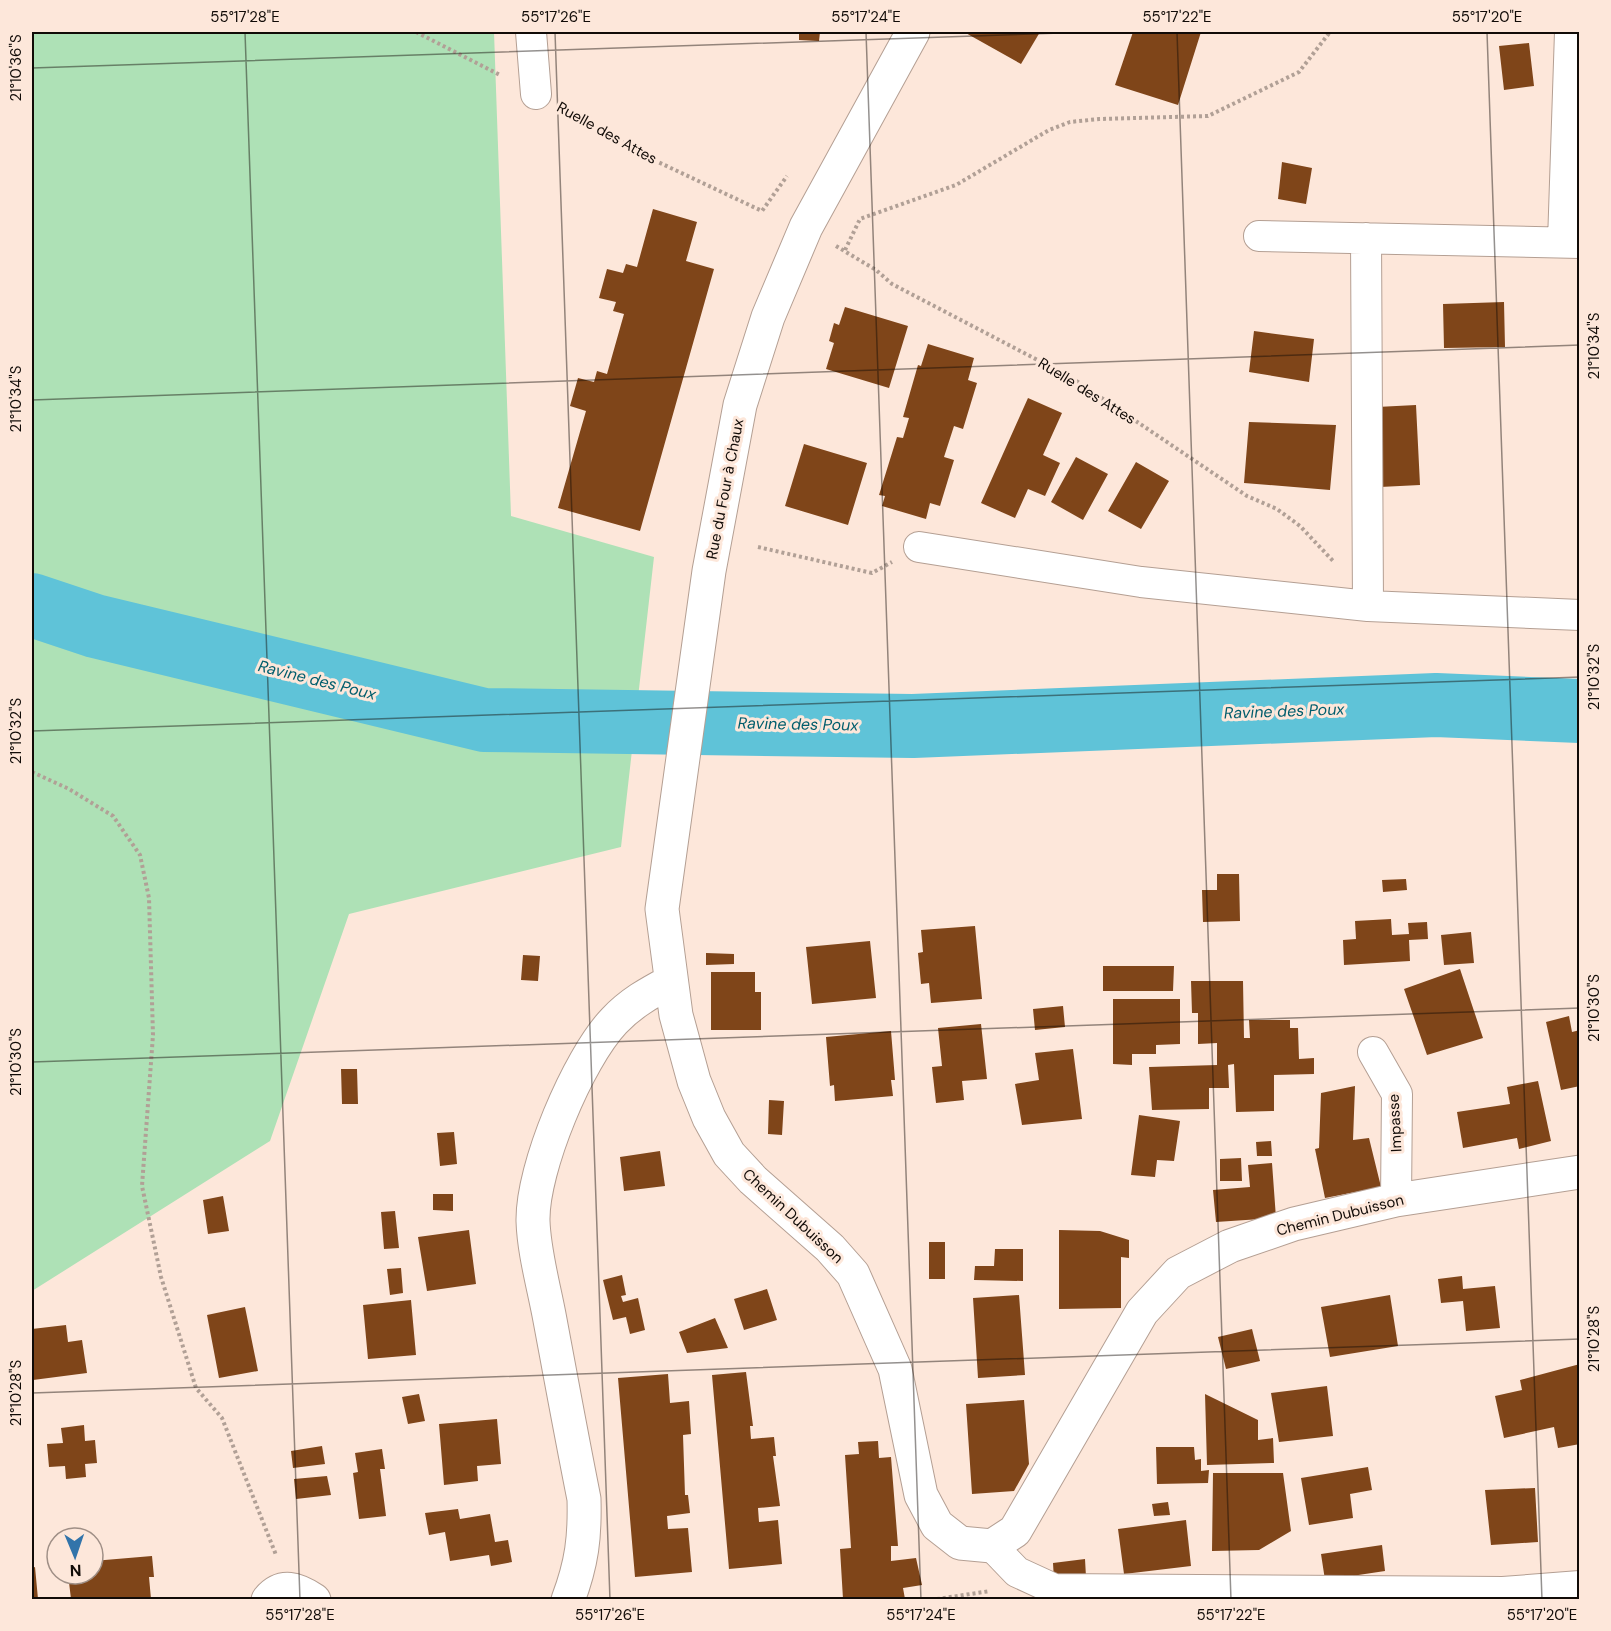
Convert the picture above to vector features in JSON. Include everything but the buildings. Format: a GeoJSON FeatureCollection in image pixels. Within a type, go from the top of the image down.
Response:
{"type":"FeatureCollection","features":[{"type":"Feature","properties":{"kind":"main road","name":"Rue du Four à Chaux"},"geometry":{"type":"LineString","coordinates":[[670,982],[662,909],[709,571],[740,405],[768,317],[810,241],[913,32]]}},
{"type":"Feature","properties":{"kind":"main road","name":"Chemin Dubuisson"},"geometry":{"type":"LineString","coordinates":[[670,982],[694,1081],[709,1118],[729,1154],[753,1180],[830,1248],[853,1274],[895,1369],[921,1495],[937,1525],[960,1544],[992,1546],[1015,1532],[1142,1312],[1178,1273],[1230,1246],[1294,1224],[1396,1200],[1580,1172]]}},
{"type":"Feature","properties":{"kind":"main road"},"geometry":{"type":"LineString","coordinates":[[568,1599],[578,1572],[585,1538],[584,1499],[540,1267],[533,1221],[535,1187],[543,1157],[578,1076],[613,1022],[639,998],[670,982]]}},
{"type":"Feature","properties":{"kind":"street"},"geometry":{"type":"LineString","coordinates":[[531,32],[536,94]]}},
{"type":"Feature","properties":{"kind":"street"},"geometry":{"type":"LineString","coordinates":[[1259,236],[1571,243],[1570,32]]}},
{"type":"Feature","properties":{"kind":"street"},"geometry":{"type":"LineString","coordinates":[[1366,238],[1368,606]]}},
{"type":"Feature","properties":{"kind":"street"},"geometry":{"type":"LineString","coordinates":[[919,547],[1141,582],[1368,606],[1580,615]]}},
{"type":"Feature","properties":{"kind":"street","name":"Impasse"},"geometry":{"type":"LineString","coordinates":[[1373,1052],[1397,1094],[1396,1200]]}},
{"type":"Feature","properties":{"kind":"street"},"geometry":{"type":"LineString","coordinates":[[992,1546],[1017,1572],[1054,1589],[1503,1592],[1580,1586]]}},
{"type":"Feature","properties":{"kind":"path","name":"Ruelle des Attes"},"geometry":{"type":"LineString","coordinates":[[416,32],[536,94],[656,161],[762,211],[787,176]]}},
{"type":"Feature","properties":{"kind":"path"},"geometry":{"type":"LineString","coordinates":[[845,250],[860,219],[956,185],[1049,130],[1070,122],[1208,116],[1299,72],[1330,32]]}},
{"type":"Feature","properties":{"kind":"path","name":"Ruelle des Attes"},"geometry":{"type":"LineString","coordinates":[[810,241],[845,250],[892,284],[1071,378],[1247,496],[1277,509],[1300,526],[1337,564],[1367,570]]}},
{"type":"Feature","properties":{"kind":"path"},"geometry":{"type":"LineString","coordinates":[[758,547],[872,573],[919,547]]}},
{"type":"Feature","properties":{"kind":"path"},"geometry":{"type":"LineString","coordinates":[[32,772],[69,789],[113,816],[140,855],[149,898],[153,1035],[142,1186],[161,1277],[196,1388],[222,1418],[255,1509],[273,1548],[289,1596]]}},
{"type":"Feature","properties":{"kind":"green space"},"geometry":{"type":"Polygon","coordinates":[[[32,32],[494,32],[511,516],[654,557],[621,847],[349,914],[270,1141],[32,1291],[32,32]]]}},
{"type":"Feature","properties":{"kind":"waterway","name":"Ravine des Poux"},"geometry":{"type":"LineString","coordinates":[[32,605],[95,626],[484,720],[913,726],[1436,705],[1580,711]]}}]}
